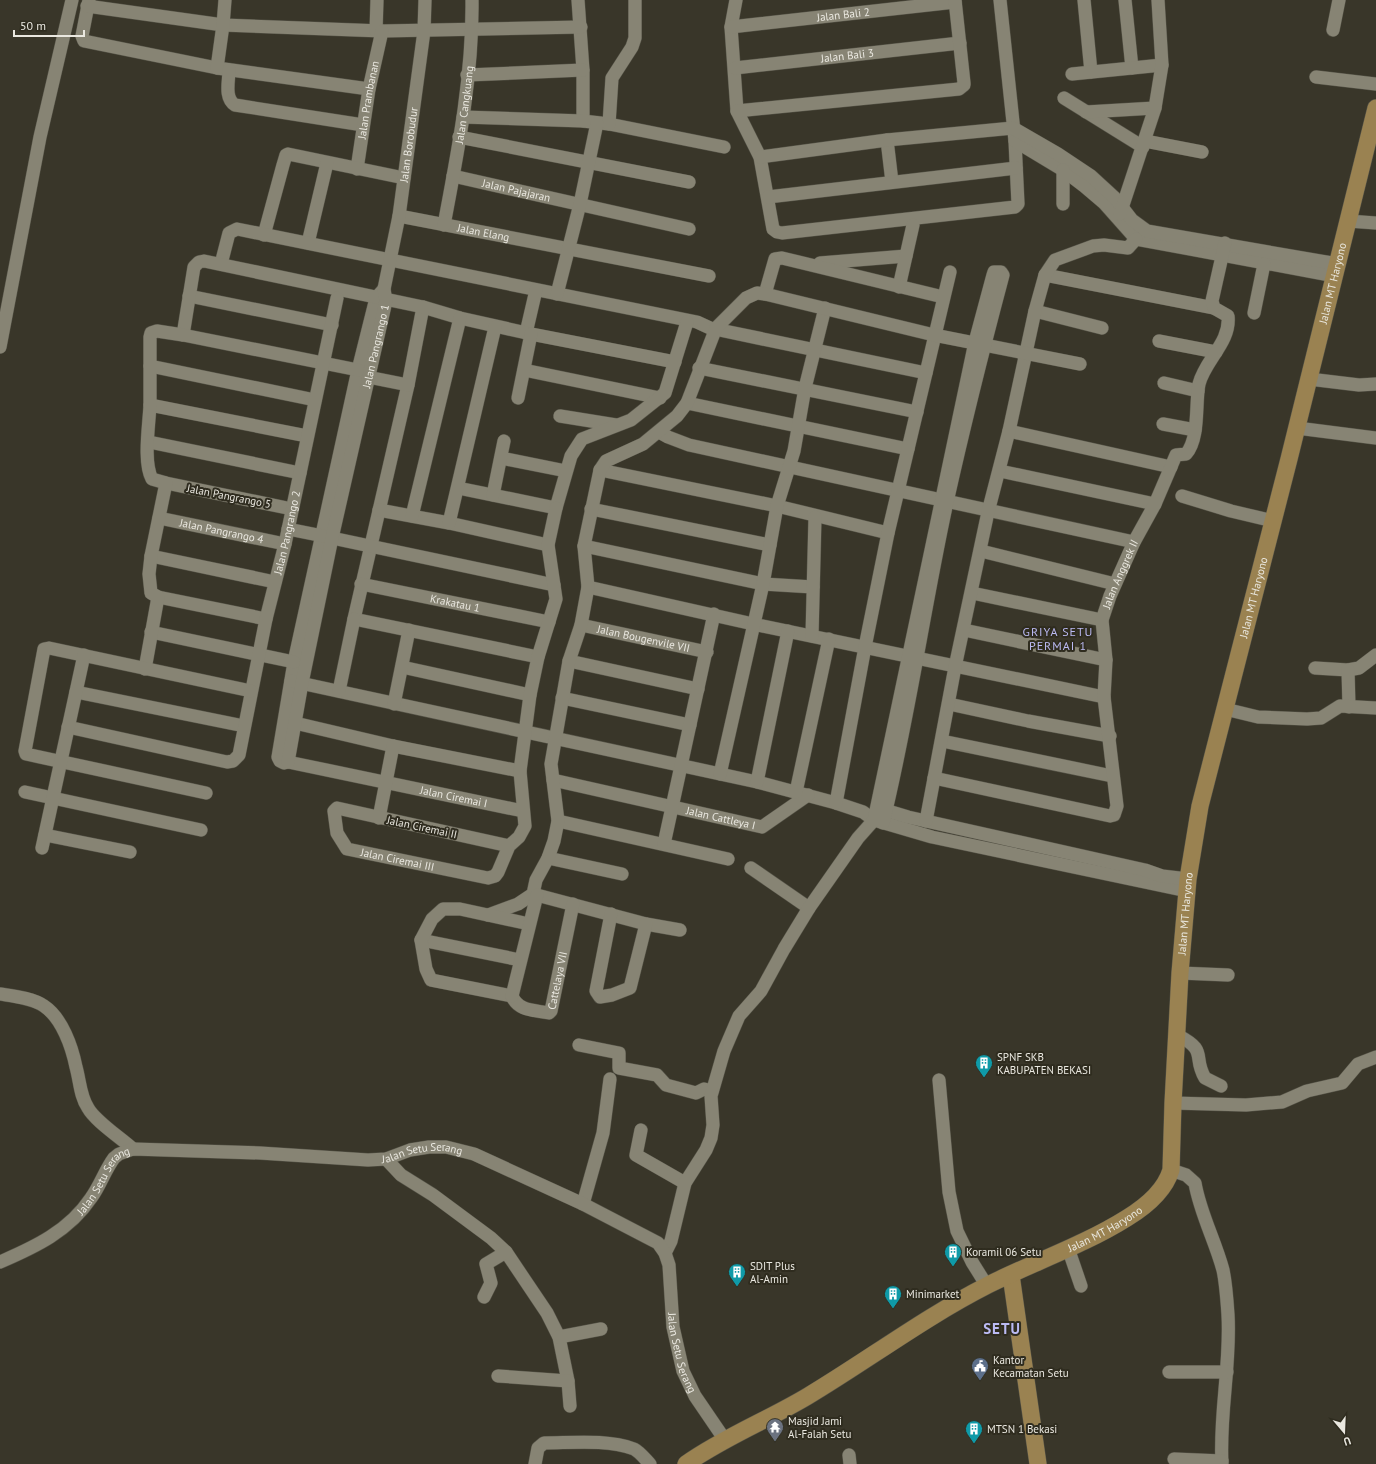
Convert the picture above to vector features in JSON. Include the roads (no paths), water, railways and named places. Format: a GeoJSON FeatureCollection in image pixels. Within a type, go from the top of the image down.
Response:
{"type":"FeatureCollection","features":[{"type":"Feature","properties":{"kind":"main road","name":"Jalan MT Haryono"},"geometry":{"type":"LineString","coordinates":[[686,1464],[725,1440],[783,1411],[882,1348],[987,1286],[1128,1218],[1152,1199],[1164,1186],[1171,1170],[1180,973],[1188,885],[1200,806],[1337,270],[1376,108]]}},
{"type":"Feature","properties":{"kind":"main road"},"geometry":{"type":"LineString","coordinates":[[1011,1275],[1038,1464]]}},
{"type":"Feature","properties":{"kind":"street"},"geometry":{"type":"LineString","coordinates":[[0,347],[40,137],[72,0]]}},
{"type":"Feature","properties":{"kind":"street"},"geometry":{"type":"LineString","coordinates":[[225,0],[223,25],[223,69],[228,97],[231,103],[235,105],[363,125]]}},
{"type":"Feature","properties":{"kind":"street","name":"Jalan Prambanan"},"geometry":{"type":"LineString","coordinates":[[357,169],[379,31],[377,0]]}},
{"type":"Feature","properties":{"kind":"street","name":"Jalan Borobudur"},"geometry":{"type":"LineString","coordinates":[[382,296],[399,216],[424,31],[425,0]]}},
{"type":"Feature","properties":{"kind":"street","name":"Jalan Cangkuang"},"geometry":{"type":"LineString","coordinates":[[444,225],[463,117],[472,30],[472,0]]}},
{"type":"Feature","properties":{"kind":"street"},"geometry":{"type":"LineString","coordinates":[[578,0],[583,70],[582,121]]}},
{"type":"Feature","properties":{"kind":"street"},"geometry":{"type":"LineString","coordinates":[[557,294],[580,204],[588,161],[603,124],[612,78],[632,47],[635,38],[635,0]]}},
{"type":"Feature","properties":{"kind":"street"},"geometry":{"type":"LineString","coordinates":[[736,0],[731,27],[737,111],[760,157],[773,228],[777,232],[782,233],[1015,206],[1018,199],[1014,134],[1000,0]]}},
{"type":"Feature","properties":{"kind":"street"},"geometry":{"type":"LineString","coordinates":[[1084,0],[1091,72]]}},
{"type":"Feature","properties":{"kind":"street"},"geometry":{"type":"LineString","coordinates":[[1125,0],[1132,68]]}},
{"type":"Feature","properties":{"kind":"street"},"geometry":{"type":"LineString","coordinates":[[1120,213],[1155,108],[1162,65],[1158,0]]}},
{"type":"Feature","properties":{"kind":"street"},"geometry":{"type":"LineString","coordinates":[[1333,30],[1339,0]]}},
{"type":"Feature","properties":{"kind":"street"},"geometry":{"type":"LineString","coordinates":[[737,111],[959,89],[964,85],[964,83],[955,1]]}},
{"type":"Feature","properties":{"kind":"street","name":"Jalan Bali 2"},"geometry":{"type":"LineString","coordinates":[[731,27],[955,1]]}},
{"type":"Feature","properties":{"kind":"street"},"geometry":{"type":"LineString","coordinates":[[369,89],[223,69],[84,41],[82,36],[88,3],[223,25],[379,31],[581,27]]}},
{"type":"Feature","properties":{"kind":"street","name":"Jalan Bali 3"},"geometry":{"type":"LineString","coordinates":[[735,68],[960,44]]}},
{"type":"Feature","properties":{"kind":"street"},"geometry":{"type":"LineString","coordinates":[[1072,74],[1162,65]]}},
{"type":"Feature","properties":{"kind":"street"},"geometry":{"type":"LineString","coordinates":[[468,74],[583,70]]}},
{"type":"Feature","properties":{"kind":"street"},"geometry":{"type":"LineString","coordinates":[[1316,77],[1376,84]]}},
{"type":"Feature","properties":{"kind":"street"},"geometry":{"type":"LineString","coordinates":[[1064,98],[1144,144],[1202,152]]}},
{"type":"Feature","properties":{"kind":"street"},"geometry":{"type":"LineString","coordinates":[[1086,112],[1155,108]]}},
{"type":"Feature","properties":{"kind":"street"},"geometry":{"type":"LineString","coordinates":[[463,117],[582,121],[724,147]]}},
{"type":"Feature","properties":{"kind":"street"},"geometry":{"type":"LineString","coordinates":[[1014,134],[1120,213],[1147,231],[1223,249],[1337,270]]}},
{"type":"Feature","properties":{"kind":"street"},"geometry":{"type":"LineString","coordinates":[[760,157],[887,140],[1014,134],[1058,154],[1091,176],[1120,213],[1136,239]]}},
{"type":"Feature","properties":{"kind":"street"},"geometry":{"type":"LineString","coordinates":[[460,137],[689,182]]}},
{"type":"Feature","properties":{"kind":"street"},"geometry":{"type":"LineString","coordinates":[[887,140],[892,182]]}},
{"type":"Feature","properties":{"kind":"street"},"geometry":{"type":"LineString","coordinates":[[264,234],[286,155],[293,155],[404,178]]}},
{"type":"Feature","properties":{"kind":"street"},"geometry":{"type":"LineString","coordinates":[[308,243],[327,163]]}},
{"type":"Feature","properties":{"kind":"street"},"geometry":{"type":"LineString","coordinates":[[768,197],[1016,168]]}},
{"type":"Feature","properties":{"kind":"street"},"geometry":{"type":"LineString","coordinates":[[1063,170],[1063,204]]}},
{"type":"Feature","properties":{"kind":"street","name":"Jalan Pajajaran"},"geometry":{"type":"LineString","coordinates":[[453,176],[689,229]]}},
{"type":"Feature","properties":{"kind":"street","name":"Jalan Elang"},"geometry":{"type":"LineString","coordinates":[[399,216],[709,276]]}},
{"type":"Feature","properties":{"kind":"street"},"geometry":{"type":"LineString","coordinates":[[1348,221],[1376,223]]}},
{"type":"Feature","properties":{"kind":"street"},"geometry":{"type":"LineString","coordinates":[[899,287],[914,225]]}},
{"type":"Feature","properties":{"kind":"street"},"geometry":{"type":"LineString","coordinates":[[221,264],[229,233],[237,229],[692,322],[713,328],[926,373]]}},
{"type":"Feature","properties":{"kind":"street"},"geometry":{"type":"LineString","coordinates":[[1136,239],[1223,249],[1264,264],[1337,270]]}},
{"type":"Feature","properties":{"kind":"street"},"geometry":{"type":"LineString","coordinates":[[926,821],[955,667],[981,551],[988,512],[1000,471],[1025,353],[1045,274],[1055,260],[1064,256],[1093,246],[1104,245],[1128,248],[1136,239]]}},
{"type":"Feature","properties":{"kind":"street"},"geometry":{"type":"LineString","coordinates":[[1045,274],[1214,308],[1212,301],[1223,249]]}},
{"type":"Feature","properties":{"kind":"street"},"geometry":{"type":"LineString","coordinates":[[810,264],[906,256]]}},
{"type":"Feature","properties":{"kind":"street"},"geometry":{"type":"LineString","coordinates":[[765,294],[775,259],[782,258],[943,297]]}},
{"type":"Feature","properties":{"kind":"street"},"geometry":{"type":"LineString","coordinates":[[183,335],[194,267],[199,262],[204,261],[382,296],[495,327],[675,362]]}},
{"type":"Feature","properties":{"kind":"street"},"geometry":{"type":"LineString","coordinates":[[1254,313],[1264,264]]}},
{"type":"Feature","properties":{"kind":"street"},"geometry":{"type":"LineString","coordinates":[[836,803],[888,533],[899,492],[934,335],[950,272]]}},
{"type":"Feature","properties":{"kind":"street"},"geometry":{"type":"LineString","coordinates":[[518,398],[524,370],[528,334],[536,290]]}},
{"type":"Feature","properties":{"kind":"street"},"geometry":{"type":"LineString","coordinates":[[529,924],[460,908],[443,909],[432,919],[421,940],[426,969],[431,980],[512,996],[529,924],[535,895],[536,880],[548,858],[554,841],[558,821],[553,780],[552,737],[562,698],[569,661],[581,625],[588,587],[584,546],[600,470],[606,461],[643,444],[677,416],[687,403],[713,328],[746,298],[757,293],[934,335],[1080,364]]}},
{"type":"Feature","properties":{"kind":"street"},"geometry":{"type":"LineString","coordinates":[[189,296],[332,325]]}},
{"type":"Feature","properties":{"kind":"street","name":"Jalan Pangrango 1"},"geometry":{"type":"LineString","coordinates":[[296,682],[363,373],[382,296]]}},
{"type":"Feature","properties":{"kind":"street","name":"Jalan Pangrango 2"},"geometry":{"type":"LineString","coordinates":[[68,727],[230,762],[238,755],[258,655],[285,544],[337,298]]}},
{"type":"Feature","properties":{"kind":"street"},"geometry":{"type":"LineString","coordinates":[[339,691],[369,545],[379,510],[408,384],[423,307]]}},
{"type":"Feature","properties":{"kind":"street"},"geometry":{"type":"LineString","coordinates":[[720,774],[763,584],[777,506],[794,450],[805,388],[825,308]]}},
{"type":"Feature","properties":{"kind":"street","name":"Jalan Anggrek II"},"geometry":{"type":"LineString","coordinates":[[934,778],[1110,816],[1114,815],[1117,806],[1112,776],[1110,736],[1104,697],[1106,660],[1102,620],[1115,584],[1134,542],[1155,504],[1176,455],[1186,454],[1189,450],[1195,430],[1198,391],[1201,378],[1216,352],[1229,323],[1228,316],[1214,308]]}},
{"type":"Feature","properties":{"kind":"street"},"geometry":{"type":"LineString","coordinates":[[1035,311],[1102,328]]}},
{"type":"Feature","properties":{"kind":"street"},"geometry":{"type":"LineString","coordinates":[[412,516],[460,318]]}},
{"type":"Feature","properties":{"kind":"street"},"geometry":{"type":"LineString","coordinates":[[509,846],[524,831],[526,822],[523,811],[520,771],[529,732],[530,695],[538,658],[556,599],[548,545],[556,508],[571,456],[582,439],[631,420],[665,393],[675,362],[692,322]]}},
{"type":"Feature","properties":{"kind":"street"},"geometry":{"type":"LineString","coordinates":[[449,523],[495,327]]}},
{"type":"Feature","properties":{"kind":"street"},"geometry":{"type":"LineString","coordinates":[[300,473],[149,442],[151,333],[157,331],[183,335],[323,362],[408,384]]}},
{"type":"Feature","properties":{"kind":"street"},"geometry":{"type":"LineString","coordinates":[[1159,341],[1216,352]]}},
{"type":"Feature","properties":{"kind":"street"},"geometry":{"type":"LineString","coordinates":[[666,1253],[685,1183],[706,1150],[711,1138],[713,1125],[711,1101],[712,1091],[724,1051],[739,1016],[761,991],[809,908],[858,838],[880,815],[944,502],[980,343]]}},
{"type":"Feature","properties":{"kind":"street"},"geometry":{"type":"LineString","coordinates":[[150,366],[315,400]]}},
{"type":"Feature","properties":{"kind":"street"},"geometry":{"type":"LineString","coordinates":[[699,368],[805,388],[917,412]]}},
{"type":"Feature","properties":{"kind":"street"},"geometry":{"type":"LineString","coordinates":[[524,370],[660,398]]}},
{"type":"Feature","properties":{"kind":"street"},"geometry":{"type":"LineString","coordinates":[[1309,378],[1359,384],[1376,384]]}},
{"type":"Feature","properties":{"kind":"street"},"geometry":{"type":"LineString","coordinates":[[1164,383],[1198,391]]}},
{"type":"Feature","properties":{"kind":"street"},"geometry":{"type":"LineString","coordinates":[[687,403],[798,428],[908,449]]}},
{"type":"Feature","properties":{"kind":"street"},"geometry":{"type":"LineString","coordinates":[[150,405],[307,436]]}},
{"type":"Feature","properties":{"kind":"street"},"geometry":{"type":"LineString","coordinates":[[560,416],[620,425]]}},
{"type":"Feature","properties":{"kind":"street"},"geometry":{"type":"LineString","coordinates":[[1163,424],[1195,430]]}},
{"type":"Feature","properties":{"kind":"street"},"geometry":{"type":"LineString","coordinates":[[1297,428],[1376,438]]}},
{"type":"Feature","properties":{"kind":"street"},"geometry":{"type":"LineString","coordinates":[[1009,431],[1171,467]]}},
{"type":"Feature","properties":{"kind":"street"},"geometry":{"type":"LineString","coordinates":[[659,432],[668,438],[689,445],[988,512],[1134,542]]}},
{"type":"Feature","properties":{"kind":"street"},"geometry":{"type":"LineString","coordinates":[[493,495],[504,441]]}},
{"type":"Feature","properties":{"kind":"street","name":"Jalan Pangrango 5"},"geometry":{"type":"LineString","coordinates":[[149,442],[148,467],[152,479],[292,509]]}},
{"type":"Feature","properties":{"kind":"street"},"geometry":{"type":"LineString","coordinates":[[501,458],[566,471]]}},
{"type":"Feature","properties":{"kind":"street"},"geometry":{"type":"LineString","coordinates":[[600,470],[777,506],[815,517],[888,533]]}},
{"type":"Feature","properties":{"kind":"street"},"geometry":{"type":"LineString","coordinates":[[1000,471],[1155,504]]}},
{"type":"Feature","properties":{"kind":"street"},"geometry":{"type":"LineString","coordinates":[[166,483],[151,556],[149,574],[151,592],[158,596],[266,619]]}},
{"type":"Feature","properties":{"kind":"street"},"geometry":{"type":"LineString","coordinates":[[458,488],[556,508]]}},
{"type":"Feature","properties":{"kind":"street"},"geometry":{"type":"LineString","coordinates":[[1182,496],[1231,511],[1273,521]]}},
{"type":"Feature","properties":{"kind":"street"},"geometry":{"type":"LineString","coordinates":[[591,509],[770,545]]}},
{"type":"Feature","properties":{"kind":"street"},"geometry":{"type":"LineString","coordinates":[[379,510],[449,523],[548,545]]}},
{"type":"Feature","properties":{"kind":"street"},"geometry":{"type":"LineString","coordinates":[[812,636],[815,517]]}},
{"type":"Feature","properties":{"kind":"street","name":"Jalan Pangrango 4"},"geometry":{"type":"LineString","coordinates":[[159,518],[285,544]]}},
{"type":"Feature","properties":{"kind":"street"},"geometry":{"type":"LineString","coordinates":[[288,529],[554,585]]}},
{"type":"Feature","properties":{"kind":"street","name":"Jalan Pangrango 1"},"geometry":{"type":"LineString","coordinates":[[296,682],[294,662],[328,537]]}},
{"type":"Feature","properties":{"kind":"street"},"geometry":{"type":"LineString","coordinates":[[584,546],[763,584],[814,587]]}},
{"type":"Feature","properties":{"kind":"street"},"geometry":{"type":"LineString","coordinates":[[981,551],[1115,584]]}},
{"type":"Feature","properties":{"kind":"street"},"geometry":{"type":"LineString","coordinates":[[151,556],[275,582]]}},
{"type":"Feature","properties":{"kind":"street","name":"Krakatau 1"},"geometry":{"type":"LineString","coordinates":[[362,584],[549,622]]}},
{"type":"Feature","properties":{"kind":"street"},"geometry":{"type":"LineString","coordinates":[[588,587],[714,614],[753,624],[1104,697]]}},
{"type":"Feature","properties":{"kind":"street"},"geometry":{"type":"LineString","coordinates":[[972,593],[1102,620]]}},
{"type":"Feature","properties":{"kind":"street"},"geometry":{"type":"LineString","coordinates":[[145,669],[158,596]]}},
{"type":"Feature","properties":{"kind":"street"},"geometry":{"type":"LineString","coordinates":[[664,844],[707,652],[714,614]]}},
{"type":"Feature","properties":{"kind":"street"},"geometry":{"type":"LineString","coordinates":[[354,619],[538,658]]}},
{"type":"Feature","properties":{"kind":"street","name":"Jalan Bougenvile VII"},"geometry":{"type":"LineString","coordinates":[[581,625],[707,652]]}},
{"type":"Feature","properties":{"kind":"street"},"geometry":{"type":"LineString","coordinates":[[394,704],[409,630]]}},
{"type":"Feature","properties":{"kind":"street"},"geometry":{"type":"LineString","coordinates":[[964,630],[1106,660]]}},
{"type":"Feature","properties":{"kind":"street"},"geometry":{"type":"LineString","coordinates":[[757,782],[788,631]]}},
{"type":"Feature","properties":{"kind":"street"},"geometry":{"type":"LineString","coordinates":[[152,632],[294,662]]}},
{"type":"Feature","properties":{"kind":"street"},"geometry":{"type":"LineString","coordinates":[[802,793],[829,639]]}},
{"type":"Feature","properties":{"kind":"street"},"geometry":{"type":"LineString","coordinates":[[206,793],[28,755],[25,750],[44,649],[49,648],[84,655],[251,691]]}},
{"type":"Feature","properties":{"kind":"street"},"geometry":{"type":"LineString","coordinates":[[42,848],[84,655]]}},
{"type":"Feature","properties":{"kind":"street"},"geometry":{"type":"LineString","coordinates":[[1315,668],[1348,670],[1359,668],[1376,655]]}},
{"type":"Feature","properties":{"kind":"street"},"geometry":{"type":"LineString","coordinates":[[569,661],[698,689]]}},
{"type":"Feature","properties":{"kind":"street"},"geometry":{"type":"LineString","coordinates":[[402,667],[530,695]]}},
{"type":"Feature","properties":{"kind":"street"},"geometry":{"type":"LineString","coordinates":[[1348,670],[1349,707]]}},
{"type":"Feature","properties":{"kind":"street"},"geometry":{"type":"LineString","coordinates":[[296,682],[757,782],[802,793],[863,812],[926,821],[1049,848],[1162,876],[1188,885]]}},
{"type":"Feature","properties":{"kind":"street"},"geometry":{"type":"LineString","coordinates":[[296,682],[295,723],[288,762],[284,763],[280,762],[278,753],[296,682]]}},
{"type":"Feature","properties":{"kind":"street"},"geometry":{"type":"LineString","coordinates":[[76,692],[244,726]]}},
{"type":"Feature","properties":{"kind":"street"},"geometry":{"type":"LineString","coordinates":[[562,698],[690,725]]}},
{"type":"Feature","properties":{"kind":"street"},"geometry":{"type":"LineString","coordinates":[[949,704],[1028,721],[1110,736]]}},
{"type":"Feature","properties":{"kind":"street"},"geometry":{"type":"LineString","coordinates":[[1225,709],[1258,717],[1307,719],[1321,718],[1340,706],[1376,708]]}},
{"type":"Feature","properties":{"kind":"street"},"geometry":{"type":"LineString","coordinates":[[295,723],[393,746],[520,771]]}},
{"type":"Feature","properties":{"kind":"street"},"geometry":{"type":"LineString","coordinates":[[942,741],[1112,776]]}},
{"type":"Feature","properties":{"kind":"street"},"geometry":{"type":"LineString","coordinates":[[379,818],[393,746]]}},
{"type":"Feature","properties":{"kind":"street","name":"Jalan Ciremai I"},"geometry":{"type":"LineString","coordinates":[[288,762],[523,811]]}},
{"type":"Feature","properties":{"kind":"street","name":"Jalan Cattleya I"},"geometry":{"type":"LineString","coordinates":[[553,780],[762,827],[802,793]]}},
{"type":"Feature","properties":{"kind":"street"},"geometry":{"type":"LineString","coordinates":[[24,792],[201,830]]}},
{"type":"Feature","properties":{"kind":"street","name":"Jalan Ciremai II"},"geometry":{"type":"LineString","coordinates":[[336,808],[509,846]]}},
{"type":"Feature","properties":{"kind":"street","name":"Jalan Ciremai III"},"geometry":{"type":"LineString","coordinates":[[336,808],[334,819],[337,833],[347,849],[492,878],[498,872],[502,858],[509,846]]}},
{"type":"Feature","properties":{"kind":"street"},"geometry":{"type":"LineString","coordinates":[[880,815],[932,837],[1188,885]]}},
{"type":"Feature","properties":{"kind":"street"},"geometry":{"type":"LineString","coordinates":[[558,821],[728,858]]}},
{"type":"Feature","properties":{"kind":"street"},"geometry":{"type":"LineString","coordinates":[[45,834],[130,852]]}},
{"type":"Feature","properties":{"kind":"street"},"geometry":{"type":"LineString","coordinates":[[548,858],[622,874]]}},
{"type":"Feature","properties":{"kind":"street"},"geometry":{"type":"LineString","coordinates":[[751,868],[809,908]]}},
{"type":"Feature","properties":{"kind":"street"},"geometry":{"type":"LineString","coordinates":[[488,915],[518,904],[535,895],[646,924],[680,930]]}},
{"type":"Feature","properties":{"kind":"street","name":"Cattelaya VII"},"geometry":{"type":"LineString","coordinates":[[512,996],[515,1003],[522,1008],[549,1013],[551,1011],[573,904]]}},
{"type":"Feature","properties":{"kind":"street"},"geometry":{"type":"LineString","coordinates":[[611,914],[596,991],[600,997],[612,995],[630,988],[646,924]]}},
{"type":"Feature","properties":{"kind":"street"},"geometry":{"type":"LineString","coordinates":[[421,940],[520,960]]}},
{"type":"Feature","properties":{"kind":"street"},"geometry":{"type":"LineString","coordinates":[[1180,973],[1228,975]]}},
{"type":"Feature","properties":{"kind":"street"},"geometry":{"type":"LineString","coordinates":[[0,994],[35,1001],[44,1005],[52,1013],[61,1025],[76,1067],[80,1089],[88,1109],[94,1117],[133,1149]]}},
{"type":"Feature","properties":{"kind":"street"},"geometry":{"type":"LineString","coordinates":[[1177,1035],[1191,1042],[1197,1050],[1205,1078],[1221,1086]]}},
{"type":"Feature","properties":{"kind":"street"},"geometry":{"type":"LineString","coordinates":[[579,1045],[619,1053],[619,1068],[657,1075],[666,1085],[696,1093],[704,1089],[712,1091]]}},
{"type":"Feature","properties":{"kind":"street"},"geometry":{"type":"LineString","coordinates":[[1173,1103],[1246,1105],[1282,1102],[1307,1092],[1342,1083],[1358,1064],[1376,1057]]}},
{"type":"Feature","properties":{"kind":"street"},"geometry":{"type":"LineString","coordinates":[[583,1204],[603,1133],[610,1079]]}},
{"type":"Feature","properties":{"kind":"street"},"geometry":{"type":"LineString","coordinates":[[939,1080],[949,1192],[957,1231],[972,1262],[987,1286]]}},
{"type":"Feature","properties":{"kind":"street"},"geometry":{"type":"LineString","coordinates":[[641,1130],[636,1154],[685,1183]]}},
{"type":"Feature","properties":{"kind":"street","name":"Jalan Setu Serang"},"geometry":{"type":"LineString","coordinates":[[0,1262],[39,1245],[55,1235],[86,1206],[114,1158],[133,1149],[260,1153],[355,1160],[386,1159],[410,1150],[429,1147],[446,1148],[474,1154],[583,1204],[652,1240],[666,1253],[677,1325],[677,1348],[688,1385],[725,1440]]}},
{"type":"Feature","properties":{"kind":"street"},"geometry":{"type":"LineString","coordinates":[[386,1159],[401,1175],[433,1195],[491,1238],[506,1252],[547,1313],[559,1337],[568,1381],[570,1406]]}},
{"type":"Feature","properties":{"kind":"street"},"geometry":{"type":"LineString","coordinates":[[1171,1170],[1186,1175],[1195,1183],[1198,1200],[1223,1271],[1228,1317],[1227,1372],[1223,1417],[1222,1463],[1174,1459]]}},
{"type":"Feature","properties":{"kind":"street"},"geometry":{"type":"LineString","coordinates":[[1068,1248],[1081,1286]]}},
{"type":"Feature","properties":{"kind":"street"},"geometry":{"type":"LineString","coordinates":[[484,1297],[492,1283],[486,1264],[506,1252]]}},
{"type":"Feature","properties":{"kind":"street"},"geometry":{"type":"LineString","coordinates":[[559,1337],[601,1329]]}},
{"type":"Feature","properties":{"kind":"street"},"geometry":{"type":"LineString","coordinates":[[1169,1372],[1227,1372]]}},
{"type":"Feature","properties":{"kind":"street"},"geometry":{"type":"LineString","coordinates":[[498,1376],[568,1381]]}},
{"type":"Feature","properties":{"kind":"street"},"geometry":{"type":"LineString","coordinates":[[535,1464],[538,1448],[544,1443],[572,1443],[603,1444],[635,1450],[650,1464]]}},
{"type":"Feature","properties":{"kind":"place","name":"SPNF SKB KABUPATEN BEKASI"},"geometry":{"type":"Point","coordinates":[984,1078]}},
{"type":"Feature","properties":{"kind":"place","name":"Koramil 06 Setu"},"geometry":{"type":"Point","coordinates":[953,1267]}},
{"type":"Feature","properties":{"kind":"place","name":"SDIT Plus Al-Amin"},"geometry":{"type":"Point","coordinates":[737,1287]}},
{"type":"Feature","properties":{"kind":"place","name":"Minimarket"},"geometry":{"type":"Point","coordinates":[893,1309]}},
{"type":"Feature","properties":{"kind":"place","name":"Kantor Kecamatan Setu"},"geometry":{"type":"Point","coordinates":[980,1381]}},
{"type":"Feature","properties":{"kind":"place","name":"Masjid Jami Al-Falah Setu"},"geometry":{"type":"Point","coordinates":[775,1442]}},
{"type":"Feature","properties":{"kind":"place","name":"MTSN 1 Bekasi"},"geometry":{"type":"Point","coordinates":[974,1444]}},
{"type":"Feature","properties":{"kind":"district","name":"GRIYA SETU PERMAI 1"},"geometry":{"type":"Point","coordinates":[1058,639]}},
{"type":"Feature","properties":{"kind":"district","name":"SETU"},"geometry":{"type":"Point","coordinates":[1002,1329]}}]}
